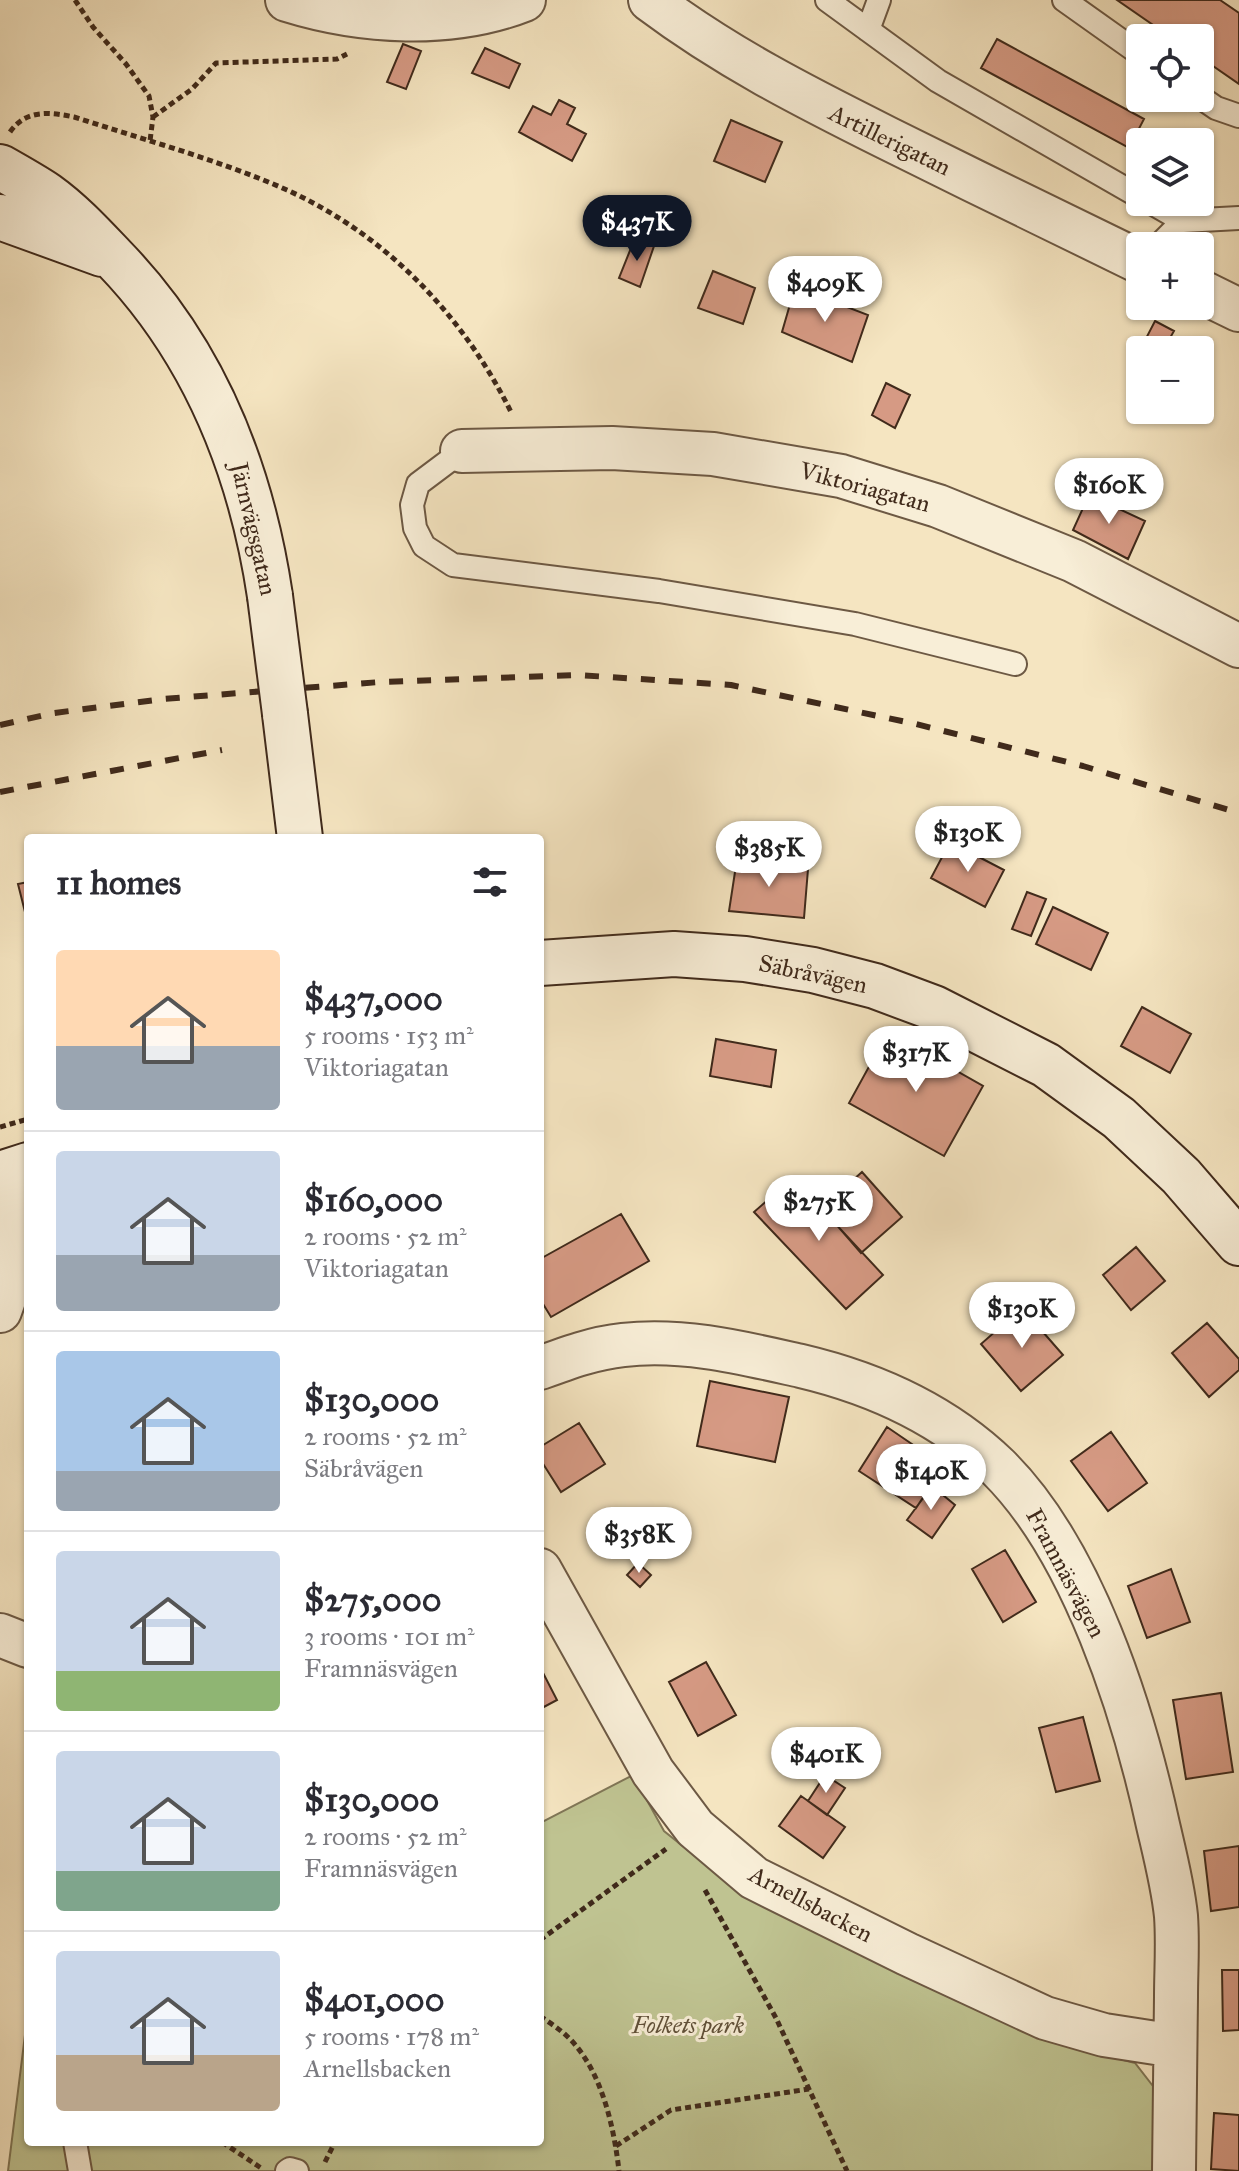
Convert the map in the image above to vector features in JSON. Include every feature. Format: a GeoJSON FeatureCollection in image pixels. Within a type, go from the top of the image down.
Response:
{"type":"FeatureCollection","features":[{"type":"Feature","properties":{"kind":"main road","name":"Järnvägsgatan"},"geometry":{"type":"LineString","coordinates":[[2,154],[72,216],[136,280],[161,311],[214,401],[238,458],[256,519],[270,596],[300,834]]}},
{"type":"Feature","properties":{"kind":"main road"},"geometry":{"type":"LineString","coordinates":[[0,217],[85,250],[112,256]]}},
{"type":"Feature","properties":{"kind":"main road","name":"Säbråvägen"},"geometry":{"type":"LineString","coordinates":[[544,963],[674,954],[745,959],[813,970],[875,986],[934,1008],[1046,1065],[1119,1118],[1181,1176],[1239,1243]]}},
{"type":"Feature","properties":{"kind":"main road"},"geometry":{"type":"LineString","coordinates":[[0,1175],[24,1166]]}},
{"type":"Feature","properties":{"kind":"street"},"geometry":{"type":"LineString","coordinates":[[287,0],[317,9],[373,18],[427,18],[468,15],[524,0]]}},
{"type":"Feature","properties":{"kind":"street","name":"Artillerigatan"},"geometry":{"type":"LineString","coordinates":[[650,0],[723,52],[811,101],[1126,255]]}},
{"type":"Feature","properties":{"kind":"street"},"geometry":{"type":"LineString","coordinates":[[1214,298],[1239,310]]}},
{"type":"Feature","properties":{"kind":"street","name":"Viktoriagatan"},"geometry":{"type":"LineString","coordinates":[[462,451],[612,448],[713,454],[841,476],[938,506],[1074,561],[1239,646]]}},
{"type":"Feature","properties":{"kind":"street"},"geometry":{"type":"LineString","coordinates":[[0,1175],[13,1227],[14,1272],[0,1311]]}},
{"type":"Feature","properties":{"kind":"street","name":"Framnäsvägen"},"geometry":{"type":"LineString","coordinates":[[544,1367],[578,1354],[622,1345],[669,1342],[743,1352],[816,1370],[891,1395],[959,1434],[998,1467],[1028,1502],[1059,1550],[1096,1623],[1123,1692],[1144,1760],[1176,1916],[1174,2171]]}},
{"type":"Feature","properties":{"kind":"street","name":"Arnellsbacken"},"geometry":{"type":"LineString","coordinates":[[544,1577],[653,1772],[695,1828],[754,1878],[1045,2018],[1104,2035],[1175,2046]]}},
{"type":"Feature","properties":{"kind":"street"},"geometry":{"type":"LineString","coordinates":[[0,1635],[24,1644]]}},
{"type":"Feature","properties":{"kind":"lane"},"geometry":{"type":"LineString","coordinates":[[827,0],[938,81],[1126,189]]}},
{"type":"Feature","properties":{"kind":"lane"},"geometry":{"type":"LineString","coordinates":[[868,30],[879,0]]}},
{"type":"Feature","properties":{"kind":"lane"},"geometry":{"type":"LineString","coordinates":[[1064,0],[1126,44]]}},
{"type":"Feature","properties":{"kind":"lane"},"geometry":{"type":"LineString","coordinates":[[1214,107],[1239,116]]}},
{"type":"Feature","properties":{"kind":"lane"},"geometry":{"type":"LineString","coordinates":[[1174,216],[1183,221],[1239,218]]}},
{"type":"Feature","properties":{"kind":"lane"},"geometry":{"type":"LineString","coordinates":[[1172,232],[1183,221]]}},
{"type":"Feature","properties":{"kind":"lane"},"geometry":{"type":"LineString","coordinates":[[462,451],[418,484],[412,505],[415,528],[424,546],[453,565],[659,591],[855,624],[1015,664]]}},
{"type":"Feature","properties":{"kind":"lane"},"geometry":{"type":"LineString","coordinates":[[76,2146],[80,2171]]}},
{"type":"Feature","properties":{"kind":"lane"},"geometry":{"type":"LineString","coordinates":[[287,2171],[297,2171]]}},
{"type":"Feature","properties":{"kind":"path"},"geometry":{"type":"LineString","coordinates":[[75,0],[149,96],[153,117],[150,141]]}},
{"type":"Feature","properties":{"kind":"path"},"geometry":{"type":"LineString","coordinates":[[153,117],[192,89],[216,63],[337,59],[350,53]]}},
{"type":"Feature","properties":{"kind":"path"},"geometry":{"type":"LineString","coordinates":[[2,154],[13,127],[22,120],[49,112],[150,141],[288,191],[339,217],[415,276],[464,334],[499,388],[529,449]]}},
{"type":"Feature","properties":{"kind":"path"},"geometry":{"type":"LineString","coordinates":[[0,1127],[24,1120]]}},
{"type":"Feature","properties":{"kind":"path"},"geometry":{"type":"LineString","coordinates":[[544,1937],[695,1828]]}},
{"type":"Feature","properties":{"kind":"path"},"geometry":{"type":"LineString","coordinates":[[703,1887],[776,2018],[847,2171]]}},
{"type":"Feature","properties":{"kind":"path"},"geometry":{"type":"LineString","coordinates":[[544,2019],[570,2039],[590,2068],[616,2146],[619,2171]]}},
{"type":"Feature","properties":{"kind":"path"},"geometry":{"type":"LineString","coordinates":[[616,2146],[671,2110],[809,2089]]}},
{"type":"Feature","properties":{"kind":"path"},"geometry":{"type":"LineString","coordinates":[[228,2146],[265,2171]]}},
{"type":"Feature","properties":{"kind":"path"},"geometry":{"type":"LineString","coordinates":[[317,2171],[333,2146]]}},
{"type":"Feature","properties":{"kind":"green space","name":"Folkets park"},"geometry":{"type":"Polygon","coordinates":[[[633,1775],[664,1831],[725,1880],[1065,2045],[1135,2063],[1156,2090],[1158,2171],[8,2171],[24,2043],[24,2146],[544,2146],[544,1821],[633,1775]]]}},
{"type":"Feature","properties":{"kind":"building"},"geometry":{"type":"Polygon","coordinates":[[[1117,0],[1220,0],[1239,13],[1239,84],[1214,67],[1214,24],[1152,24],[1117,0]]]}},
{"type":"Feature","properties":{"kind":"building"},"geometry":{"type":"Polygon","coordinates":[[[997,39],[1126,109],[1126,112],[1144,119],[1139,128],[1126,128],[1126,146],[981,68],[997,39]]]}},
{"type":"Feature","properties":{"kind":"building"},"geometry":{"type":"Polygon","coordinates":[[[403,44],[421,51],[406,89],[387,82],[403,44]]]}},
{"type":"Feature","properties":{"kind":"building"},"geometry":{"type":"Polygon","coordinates":[[[485,48],[520,64],[509,88],[472,73],[485,48]]]}},
{"type":"Feature","properties":{"kind":"building"},"geometry":{"type":"Polygon","coordinates":[[[559,100],[575,108],[567,124],[586,134],[572,161],[519,132],[533,106],[551,115],[559,100]]]}},
{"type":"Feature","properties":{"kind":"building"},"geometry":{"type":"Polygon","coordinates":[[[731,120],[782,142],[765,182],[714,161],[731,120]]]}},
{"type":"Feature","properties":{"kind":"building"},"geometry":{"type":"Polygon","coordinates":[[[635,238],[654,246],[640,287],[619,278],[635,238]]]}},
{"type":"Feature","properties":{"kind":"building"},"geometry":{"type":"Polygon","coordinates":[[[713,271],[755,288],[743,324],[698,308],[713,271]]]}},
{"type":"Feature","properties":{"kind":"building"},"geometry":{"type":"Polygon","coordinates":[[[795,287],[868,315],[852,362],[782,332],[795,287]]]}},
{"type":"Feature","properties":{"kind":"building"},"geometry":{"type":"Polygon","coordinates":[[[1155,321],[1174,331],[1171,336],[1147,336],[1155,321]]]}},
{"type":"Feature","properties":{"kind":"building"},"geometry":{"type":"Polygon","coordinates":[[[886,383],[910,395],[895,428],[872,415],[886,383]]]}},
{"type":"Feature","properties":{"kind":"building"},"geometry":{"type":"Polygon","coordinates":[[[1089,495],[1145,521],[1128,559],[1073,530],[1089,495]]]}},
{"type":"Feature","properties":{"kind":"building"},"geometry":{"type":"Polygon","coordinates":[[[950,842],[1004,870],[985,907],[931,878],[950,842]]]}},
{"type":"Feature","properties":{"kind":"building"},"geometry":{"type":"Polygon","coordinates":[[[737,859],[808,869],[804,918],[729,911],[737,859]]]}},
{"type":"Feature","properties":{"kind":"building"},"geometry":{"type":"Polygon","coordinates":[[[24,883],[24,908],[18,884],[24,883]]]}},
{"type":"Feature","properties":{"kind":"building"},"geometry":{"type":"Polygon","coordinates":[[[1027,892],[1046,899],[1031,936],[1012,929],[1027,892]]]}},
{"type":"Feature","properties":{"kind":"building"},"geometry":{"type":"Polygon","coordinates":[[[1053,907],[1108,933],[1091,970],[1036,944],[1053,907]]]}},
{"type":"Feature","properties":{"kind":"building"},"geometry":{"type":"Polygon","coordinates":[[[1142,1007],[1191,1034],[1170,1073],[1121,1046],[1142,1007]]]}},
{"type":"Feature","properties":{"kind":"building"},"geometry":{"type":"Polygon","coordinates":[[[888,1032],[983,1086],[944,1156],[849,1103],[888,1032]]]}},
{"type":"Feature","properties":{"kind":"building"},"geometry":{"type":"Polygon","coordinates":[[[716,1039],[776,1050],[771,1087],[710,1076],[716,1039]]]}},
{"type":"Feature","properties":{"kind":"building"},"geometry":{"type":"Polygon","coordinates":[[[862,1172],[902,1217],[861,1253],[822,1208],[862,1172]]]}},
{"type":"Feature","properties":{"kind":"building"},"geometry":{"type":"Polygon","coordinates":[[[793,1178],[883,1275],[846,1309],[754,1212],[793,1178]]]}},
{"type":"Feature","properties":{"kind":"building"},"geometry":{"type":"Polygon","coordinates":[[[621,1214],[649,1261],[551,1317],[544,1306],[544,1257],[621,1214]]]}},
{"type":"Feature","properties":{"kind":"building"},"geometry":{"type":"Polygon","coordinates":[[[1136,1247],[1165,1281],[1131,1310],[1103,1275],[1136,1247]]]}},
{"type":"Feature","properties":{"kind":"building"},"geometry":{"type":"Polygon","coordinates":[[[1022,1308],[1063,1355],[1021,1391],[981,1344],[1022,1308]]]}},
{"type":"Feature","properties":{"kind":"building"},"geometry":{"type":"Polygon","coordinates":[[[1207,1323],[1239,1359],[1239,1370],[1209,1397],[1172,1353],[1207,1323]]]}},
{"type":"Feature","properties":{"kind":"building"},"geometry":{"type":"Polygon","coordinates":[[[710,1381],[789,1397],[775,1462],[697,1446],[710,1381]]]}},
{"type":"Feature","properties":{"kind":"building"},"geometry":{"type":"Polygon","coordinates":[[[579,1423],[605,1464],[561,1492],[544,1465],[544,1445],[579,1423]]]}},
{"type":"Feature","properties":{"kind":"building"},"geometry":{"type":"Polygon","coordinates":[[[887,1427],[944,1466],[916,1508],[859,1471],[887,1427]]]}},
{"type":"Feature","properties":{"kind":"building"},"geometry":{"type":"Polygon","coordinates":[[[1111,1432],[1147,1483],[1108,1511],[1071,1461],[1111,1432]]]}},
{"type":"Feature","properties":{"kind":"building"},"geometry":{"type":"Polygon","coordinates":[[[932,1486],[955,1505],[932,1538],[907,1520],[932,1486]]]}},
{"type":"Feature","properties":{"kind":"building"},"geometry":{"type":"Polygon","coordinates":[[[1005,1550],[1036,1602],[1003,1622],[972,1569],[1005,1550]]]}},
{"type":"Feature","properties":{"kind":"building"},"geometry":{"type":"Polygon","coordinates":[[[638,1563],[651,1575],[640,1587],[627,1575],[638,1563]]]}},
{"type":"Feature","properties":{"kind":"building"},"geometry":{"type":"Polygon","coordinates":[[[1171,1569],[1190,1622],[1147,1638],[1128,1586],[1171,1569]]]}},
{"type":"Feature","properties":{"kind":"building"},"geometry":{"type":"Polygon","coordinates":[[[706,1662],[736,1715],[698,1736],[669,1682],[706,1662]]]}},
{"type":"Feature","properties":{"kind":"building"},"geometry":{"type":"Polygon","coordinates":[[[544,1675],[557,1700],[544,1707],[544,1675]]]}},
{"type":"Feature","properties":{"kind":"building"},"geometry":{"type":"Polygon","coordinates":[[[1221,1693],[1233,1772],[1186,1779],[1173,1700],[1221,1693]]]}},
{"type":"Feature","properties":{"kind":"building"},"geometry":{"type":"Polygon","coordinates":[[[1083,1717],[1100,1781],[1056,1792],[1039,1728],[1083,1717]]]}},
{"type":"Feature","properties":{"kind":"building"},"geometry":{"type":"Polygon","coordinates":[[[825,1775],[845,1788],[827,1815],[808,1801],[825,1775]]]}},
{"type":"Feature","properties":{"kind":"building"},"geometry":{"type":"Polygon","coordinates":[[[801,1796],[845,1827],[823,1858],[779,1826],[801,1796]]]}},
{"type":"Feature","properties":{"kind":"building"},"geometry":{"type":"Polygon","coordinates":[[[1239,1846],[1239,1907],[1211,1911],[1204,1851],[1239,1846]]]}},
{"type":"Feature","properties":{"kind":"building"},"geometry":{"type":"Polygon","coordinates":[[[1222,1970],[1239,1970],[1239,2030],[1223,2031],[1222,1970]]]}},
{"type":"Feature","properties":{"kind":"building"},"geometry":{"type":"Polygon","coordinates":[[[1214,2113],[1239,2115],[1239,2171],[1211,2169],[1214,2113]]]}},
{"type":"Feature","properties":{"kind":"railway"},"geometry":{"type":"LineString","coordinates":[[0,725],[54,713],[163,699],[380,682],[578,675],[731,685],[916,724],[1083,766],[1239,813]]}},
{"type":"Feature","properties":{"kind":"railway"},"geometry":{"type":"LineString","coordinates":[[0,792],[222,750]]}}]}
